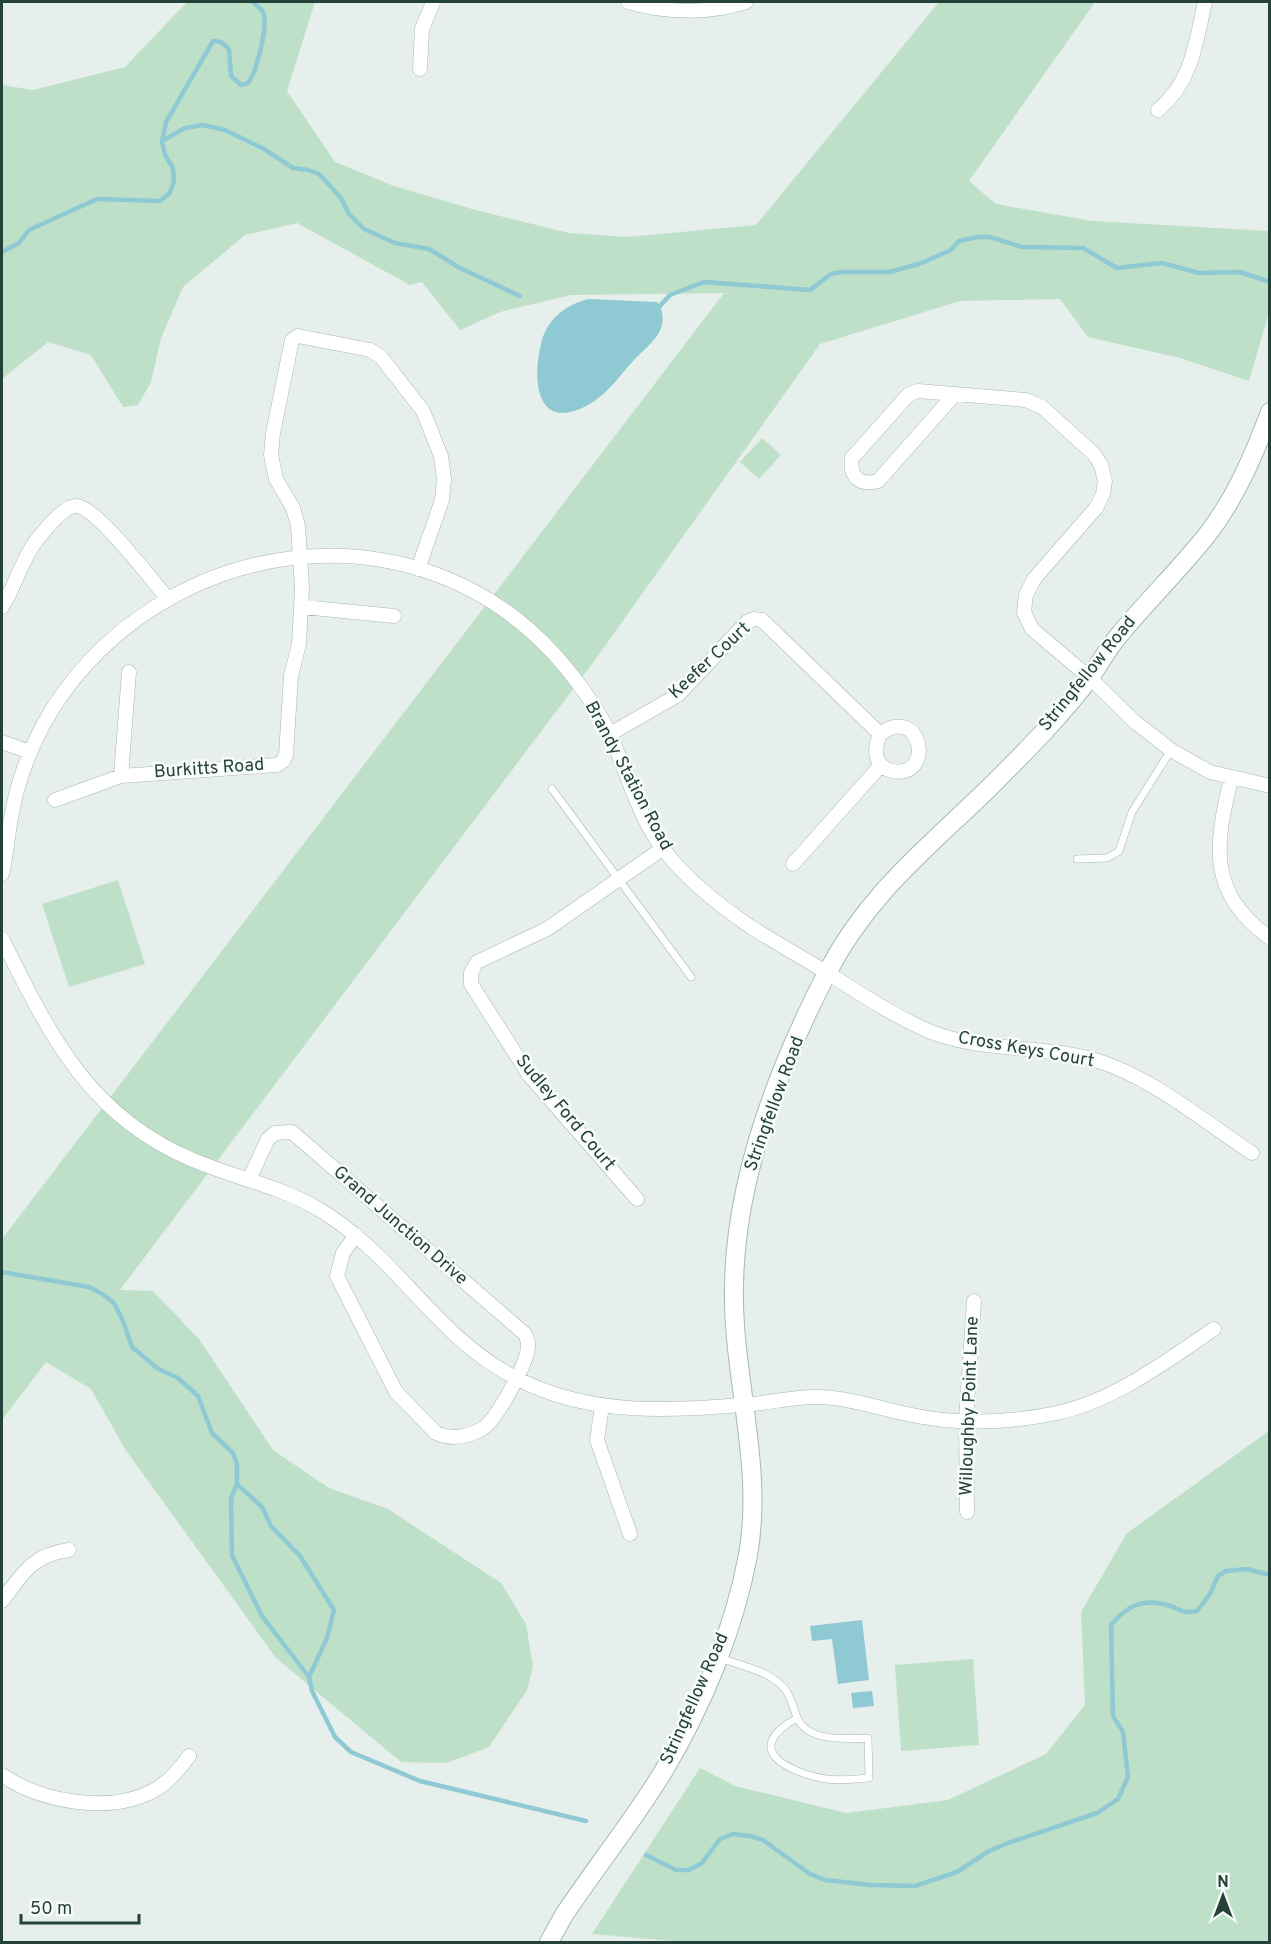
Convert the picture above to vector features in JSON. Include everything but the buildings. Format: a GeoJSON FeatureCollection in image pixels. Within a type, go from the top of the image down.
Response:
{"type":"FeatureCollection","features":[{"type":"Feature","properties":{"kind":"main road","name":"Stringfellow Road"},"geometry":{"type":"LineString","coordinates":[[549,1942],[594,1871],[660,1777],[718,1657],[748,1553],[751,1463],[734,1287],[749,1170],[787,1060],[827,973],[855,926],[887,886],[924,847],[991,786],[1090,678],[1117,637],[1219,518],[1243,476],[1269,412]]}},
{"type":"Feature","properties":{"kind":"street"},"geometry":{"type":"LineString","coordinates":[[420,69],[422,29],[433,2]]}},
{"type":"Feature","properties":{"kind":"street"},"geometry":{"type":"LineString","coordinates":[[628,2],[658,9],[689,11],[746,2]]}},
{"type":"Feature","properties":{"kind":"street"},"geometry":{"type":"LineString","coordinates":[[1158,110],[1180,88],[1189,70],[1205,2]]}},
{"type":"Feature","properties":{"kind":"street","name":"Burkitts Road"},"geometry":{"type":"LineString","coordinates":[[55,800],[121,776],[277,765],[283,762],[286,755],[291,676],[299,644],[303,607],[294,508],[276,479],[271,455],[273,433],[292,340],[298,336],[370,350],[381,357],[423,411],[441,456],[444,479],[442,500],[418,568]]}},
{"type":"Feature","properties":{"kind":"street"},"geometry":{"type":"LineString","coordinates":[[954,395],[878,482],[867,484],[855,479],[850,470],[852,458],[909,394],[918,391],[1035,403],[1094,454],[1101,465],[1105,481],[1103,494],[1096,508],[1034,579],[1026,595],[1024,612],[1032,629],[1090,678],[1135,722],[1171,750],[1210,772],[1269,786]]}},
{"type":"Feature","properties":{"kind":"street"},"geometry":{"type":"LineString","coordinates":[[2,607],[35,542],[66,509],[75,506],[86,509],[129,551],[167,598]]}},
{"type":"Feature","properties":{"kind":"street","name":"Brandy Station Road"},"geometry":{"type":"LineString","coordinates":[[2,874],[13,809],[30,752],[52,710],[91,658],[123,627],[167,598],[220,573],[299,557],[362,558],[418,568],[480,597],[538,639],[569,673],[610,734],[633,794],[663,849],[724,908],[827,973]]}},
{"type":"Feature","properties":{"kind":"street"},"geometry":{"type":"LineString","coordinates":[[303,607],[394,616]]}},
{"type":"Feature","properties":{"kind":"street","name":"Keefer Court"},"geometry":{"type":"LineString","coordinates":[[610,734],[678,695],[747,622],[754,619],[762,620],[880,734]]}},
{"type":"Feature","properties":{"kind":"street"},"geometry":{"type":"LineString","coordinates":[[121,776],[129,672]]}},
{"type":"Feature","properties":{"kind":"street"},"geometry":{"type":"LineString","coordinates":[[898,726],[917,737],[920,746],[919,756],[913,765],[904,770],[892,771],[881,765],[875,756],[880,734],[889,727],[898,726]]}},
{"type":"Feature","properties":{"kind":"street"},"geometry":{"type":"LineString","coordinates":[[2,742],[30,752]]}},
{"type":"Feature","properties":{"kind":"street"},"geometry":{"type":"LineString","coordinates":[[793,864],[881,765]]}},
{"type":"Feature","properties":{"kind":"street"},"geometry":{"type":"LineString","coordinates":[[1232,779],[1220,828],[1222,868],[1239,909],[1269,938]]}},
{"type":"Feature","properties":{"kind":"street","name":"Sudley Ford Court"},"geometry":{"type":"LineString","coordinates":[[637,1199],[529,1075],[471,984],[471,973],[477,962],[547,929],[663,849]]}},
{"type":"Feature","properties":{"kind":"street"},"geometry":{"type":"LineString","coordinates":[[2,939],[60,1049],[96,1094],[118,1114],[168,1147],[195,1161],[249,1179],[317,1208],[384,1258],[447,1329],[485,1360],[542,1390],[602,1406],[651,1410],[744,1405],[813,1397],[846,1399],[906,1414],[966,1420],[1025,1419],[1078,1407],[1139,1379],[1214,1329]]}},
{"type":"Feature","properties":{"kind":"street","name":"Cross Keys Court"},"geometry":{"type":"LineString","coordinates":[[827,973],[895,1015],[934,1033],[962,1040],[1062,1054],[1110,1066],[1150,1086],[1252,1153]]}},
{"type":"Feature","properties":{"kind":"street","name":"Grand Junction Drive"},"geometry":{"type":"LineString","coordinates":[[249,1179],[268,1139],[275,1133],[292,1132],[525,1334],[529,1343],[528,1352],[516,1378]]}},
{"type":"Feature","properties":{"kind":"street"},"geometry":{"type":"LineString","coordinates":[[356,1235],[343,1253],[337,1276],[396,1392],[436,1433],[455,1438],[483,1428],[492,1419],[516,1378]]}},
{"type":"Feature","properties":{"kind":"street","name":"Willoughby Point Lane"},"geometry":{"type":"LineString","coordinates":[[966,1512],[966,1420],[974,1300]]}},
{"type":"Feature","properties":{"kind":"street"},"geometry":{"type":"LineString","coordinates":[[602,1406],[597,1440],[630,1534]]}},
{"type":"Feature","properties":{"kind":"street"},"geometry":{"type":"LineString","coordinates":[[2,1601],[30,1564],[41,1556],[69,1550]]}},
{"type":"Feature","properties":{"kind":"street"},"geometry":{"type":"LineString","coordinates":[[2,1775],[45,1795],[74,1801],[104,1802],[151,1792],[177,1772],[189,1756]]}},
{"type":"Feature","properties":{"kind":"lane"},"geometry":{"type":"LineString","coordinates":[[1077,859],[1100,859],[1119,851],[1132,812],[1171,750]]}},
{"type":"Feature","properties":{"kind":"lane"},"geometry":{"type":"LineString","coordinates":[[552,789],[691,977]]}},
{"type":"Feature","properties":{"kind":"lane"},"geometry":{"type":"LineString","coordinates":[[718,1657],[767,1676],[781,1684],[792,1701],[797,1718],[804,1729],[838,1739],[868,1738],[869,1778],[825,1778],[785,1765],[774,1757],[771,1745],[774,1734],[797,1718]]}},
{"type":"Feature","properties":{"kind":"green space"},"geometry":{"type":"Polygon","coordinates":[[[187,2],[315,2],[287,91],[335,162],[394,186],[472,209],[569,233],[628,237],[756,225],[939,2],[1095,2],[969,181],[996,204],[1092,221],[1269,231],[1269,312],[1249,381],[1180,358],[1088,337],[1060,299],[960,301],[820,344],[595,660],[120,1290],[153,1291],[199,1339],[273,1450],[329,1488],[388,1509],[501,1583],[526,1624],[533,1667],[527,1690],[489,1747],[447,1763],[401,1762],[276,1658],[125,1449],[91,1389],[46,1362],[2,1420],[2,1239],[724,293],[571,295],[500,312],[460,330],[422,282],[410,285],[297,223],[245,235],[183,287],[161,338],[151,382],[138,405],[123,407],[91,355],[48,342],[2,379],[2,85],[33,90],[125,67],[187,2]]]}},
{"type":"Feature","properties":{"kind":"green space"},"geometry":{"type":"Polygon","coordinates":[[[762,438],[781,455],[759,479],[740,462],[762,438]]]}},
{"type":"Feature","properties":{"kind":"green space"},"geometry":{"type":"Polygon","coordinates":[[[118,880],[145,964],[69,987],[42,904],[118,880]]]}},
{"type":"Feature","properties":{"kind":"green space"},"geometry":{"type":"Polygon","coordinates":[[[1269,1431],[1269,1942],[686,1942],[592,1934],[700,1768],[735,1786],[846,1813],[948,1800],[1046,1754],[1085,1705],[1081,1612],[1127,1533],[1269,1431]]]}},
{"type":"Feature","properties":{"kind":"green space"},"geometry":{"type":"Polygon","coordinates":[[[973,1659],[979,1745],[901,1751],[895,1665],[973,1659]]]}},
{"type":"Feature","properties":{"kind":"water"},"geometry":{"type":"Polygon","coordinates":[[[589,299],[657,302],[662,314],[661,328],[653,341],[601,396],[588,405],[571,412],[557,412],[548,407],[538,387],[538,358],[541,344],[547,328],[558,314],[572,305],[589,299]]]}},
{"type":"Feature","properties":{"kind":"water"},"geometry":{"type":"Polygon","coordinates":[[[862,1620],[869,1680],[838,1684],[832,1639],[812,1641],[810,1626],[862,1620]]]}},
{"type":"Feature","properties":{"kind":"water"},"geometry":{"type":"Polygon","coordinates":[[[872,1691],[874,1706],[853,1708],[851,1693],[872,1691]]]}},
{"type":"Feature","properties":{"kind":"waterway"},"geometry":{"type":"LineString","coordinates":[[2,252],[19,243],[29,230],[97,199],[160,201],[169,194],[174,182],[173,168],[165,155],[162,141],[166,122],[213,41],[221,42],[229,49],[231,76],[241,85],[248,83],[258,60],[264,27],[263,12],[253,2]]}},
{"type":"Feature","properties":{"kind":"waterway"},"geometry":{"type":"LineString","coordinates":[[162,141],[185,128],[203,125],[225,130],[264,149],[293,168],[319,174],[341,198],[349,214],[364,229],[395,243],[429,249],[460,268],[520,296]]}},
{"type":"Feature","properties":{"kind":"waterway"},"geometry":{"type":"LineString","coordinates":[[660,306],[670,295],[704,282],[810,290],[831,274],[889,272],[919,264],[951,250],[959,241],[978,237],[990,237],[1022,247],[1083,248],[1117,268],[1162,263],[1199,273],[1240,272],[1267,281]]}},
{"type":"Feature","properties":{"kind":"waterway"},"geometry":{"type":"LineString","coordinates":[[2,1272],[89,1287],[104,1295],[114,1303],[132,1347],[157,1368],[178,1378],[198,1396],[212,1433],[233,1453],[237,1464],[237,1484],[231,1498],[232,1555],[262,1616],[309,1677],[312,1691],[335,1737],[351,1752],[420,1781],[586,1821]]}},
{"type":"Feature","properties":{"kind":"waterway"},"geometry":{"type":"LineString","coordinates":[[237,1484],[262,1507],[271,1526],[300,1556],[334,1610],[327,1638],[309,1677]]}},
{"type":"Feature","properties":{"kind":"waterway"},"geometry":{"type":"LineString","coordinates":[[646,1855],[676,1870],[689,1870],[702,1863],[720,1839],[733,1834],[763,1840],[810,1874],[825,1880],[871,1885],[915,1886],[957,1872],[989,1851],[1008,1843],[1097,1813],[1118,1799],[1128,1777],[1123,1732],[1113,1716],[1111,1625],[1124,1612],[1144,1603],[1161,1603],[1186,1612],[1197,1611],[1210,1594],[1218,1576],[1226,1571],[1247,1569],[1270,1575]]}}]}
